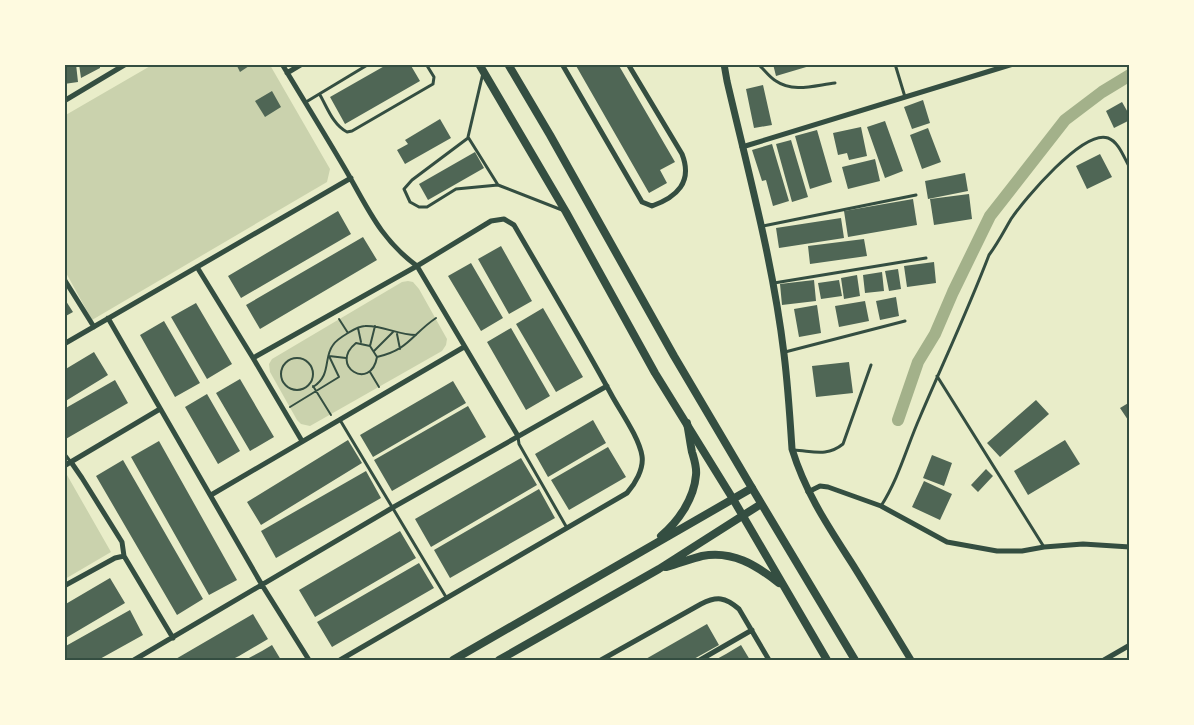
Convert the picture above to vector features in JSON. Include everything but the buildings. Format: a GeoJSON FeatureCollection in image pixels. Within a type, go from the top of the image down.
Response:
{"type":"FeatureCollection","features":[{"type":"Feature","properties":{"kind":"main road"},"geometry":{"type":"LineString","coordinates":[[508,64],[674,356],[855,660]]}},
{"type":"Feature","properties":{"kind":"main road"},"geometry":{"type":"LineString","coordinates":[[481,68],[566,212],[655,373],[733,499],[827,660]]}},
{"type":"Feature","properties":{"kind":"main road"},"geometry":{"type":"LineString","coordinates":[[646,548],[678,518],[692,492],[696,475],[687,423]]}},
{"type":"Feature","properties":{"kind":"main road"},"geometry":{"type":"LineString","coordinates":[[453,660],[752,488]]}},
{"type":"Feature","properties":{"kind":"main road"},"geometry":{"type":"LineString","coordinates":[[499,660],[659,569],[761,504]]}},
{"type":"Feature","properties":{"kind":"main road"},"geometry":{"type":"LineString","coordinates":[[659,569],[700,557],[726,555],[751,564],[784,587]]}},
{"type":"Feature","properties":{"kind":"street"},"geometry":{"type":"LineString","coordinates":[[64,101],[126,64]]}},
{"type":"Feature","properties":{"kind":"street"},"geometry":{"type":"LineString","coordinates":[[282,64],[374,220],[388,240],[417,266],[518,436]]}},
{"type":"Feature","properties":{"kind":"street"},"geometry":{"type":"LineString","coordinates":[[287,73],[302,64]]}},
{"type":"Feature","properties":{"kind":"street"},"geometry":{"type":"LineString","coordinates":[[562,64],[642,202],[652,206],[676,194],[684,181],[685,163],[682,154],[628,64]]}},
{"type":"Feature","properties":{"kind":"street"},"geometry":{"type":"LineString","coordinates":[[724,64],[772,283],[784,353],[792,450],[808,492],[911,660]]}},
{"type":"Feature","properties":{"kind":"street"},"geometry":{"type":"LineString","coordinates":[[742,147],[1013,64]]}},
{"type":"Feature","properties":{"kind":"street"},"geometry":{"type":"LineString","coordinates":[[64,344],[351,178]]}},
{"type":"Feature","properties":{"kind":"street"},"geometry":{"type":"LineString","coordinates":[[253,358],[417,266],[491,221],[504,219],[514,225],[607,386],[642,453],[638,478],[627,493],[340,660]]}},
{"type":"Feature","properties":{"kind":"street"},"geometry":{"type":"LineString","coordinates":[[197,267],[302,441]]}},
{"type":"Feature","properties":{"kind":"street"},"geometry":{"type":"LineString","coordinates":[[64,279],[94,327]]}},
{"type":"Feature","properties":{"kind":"street"},"geometry":{"type":"LineString","coordinates":[[108,318],[262,585],[309,660]]}},
{"type":"Feature","properties":{"kind":"street"},"geometry":{"type":"LineString","coordinates":[[211,495],[464,346]]}},
{"type":"Feature","properties":{"kind":"street"},"geometry":{"type":"LineString","coordinates":[[134,660],[392,508],[607,386]]}},
{"type":"Feature","properties":{"kind":"street"},"geometry":{"type":"LineString","coordinates":[[64,466],[160,409]]}},
{"type":"Feature","properties":{"kind":"street"},"geometry":{"type":"LineString","coordinates":[[71,462],[122,542],[124,556],[173,638]]}},
{"type":"Feature","properties":{"kind":"street"},"geometry":{"type":"LineString","coordinates":[[808,492],[820,486],[828,487],[881,506],[947,542],[998,551],[1022,551],[1083,544],[1130,547]]}},
{"type":"Feature","properties":{"kind":"street"},"geometry":{"type":"LineString","coordinates":[[64,586],[115,558],[124,556]]}},
{"type":"Feature","properties":{"kind":"street"},"geometry":{"type":"LineString","coordinates":[[601,660],[608,659],[709,599],[717,598],[724,599],[739,609],[769,660]]}},
{"type":"Feature","properties":{"kind":"street"},"geometry":{"type":"LineString","coordinates":[[700,660],[752,630]]}},
{"type":"Feature","properties":{"kind":"street"},"geometry":{"type":"LineString","coordinates":[[1104,660],[1130,645]]}},
{"type":"Feature","properties":{"kind":"lane"},"geometry":{"type":"LineString","coordinates":[[306,102],[369,64]]}},
{"type":"Feature","properties":{"kind":"lane"},"geometry":{"type":"LineString","coordinates":[[320,95],[337,125],[347,132],[352,131],[433,84],[434,76],[426,64]]}},
{"type":"Feature","properties":{"kind":"lane"},"geometry":{"type":"LineString","coordinates":[[758,64],[776,81],[790,87],[835,83]]}},
{"type":"Feature","properties":{"kind":"lane"},"geometry":{"type":"LineString","coordinates":[[895,64],[905,97]]}},
{"type":"Feature","properties":{"kind":"lane"},"geometry":{"type":"LineString","coordinates":[[481,68],[468,137],[412,180],[404,189],[410,202],[418,207],[427,207],[456,189],[498,185],[566,212]]}},
{"type":"Feature","properties":{"kind":"lane"},"geometry":{"type":"LineString","coordinates":[[468,137],[498,185]]}},
{"type":"Feature","properties":{"kind":"lane"},"geometry":{"type":"LineString","coordinates":[[881,506],[904,459],[989,255],[1012,219],[1050,172],[1077,149],[1097,139],[1106,137],[1112,141],[1130,168]]}},
{"type":"Feature","properties":{"kind":"lane"},"geometry":{"type":"LineString","coordinates":[[761,226],[916,195]]}},
{"type":"Feature","properties":{"kind":"lane"},"geometry":{"type":"LineString","coordinates":[[772,283],[926,258]]}},
{"type":"Feature","properties":{"kind":"lane"},"geometry":{"type":"LineString","coordinates":[[784,353],[905,321]]}},
{"type":"Feature","properties":{"kind":"lane"},"geometry":{"type":"LineString","coordinates":[[792,450],[826,453],[836,450],[843,444],[870,365]]}},
{"type":"Feature","properties":{"kind":"lane"},"geometry":{"type":"LineString","coordinates":[[937,376],[1044,547]]}},
{"type":"Feature","properties":{"kind":"lane"},"geometry":{"type":"LineString","coordinates":[[339,419],[447,598]]}},
{"type":"Feature","properties":{"kind":"lane"},"geometry":{"type":"LineString","coordinates":[[518,436],[519,444],[567,528]]}},
{"type":"Feature","properties":{"kind":"lane"},"geometry":{"type":"LineString","coordinates":[[64,453],[71,462]]}},
{"type":"Feature","properties":{"kind":"path"},"geometry":{"type":"LineString","coordinates":[[377,357],[400,349],[436,318]]}},
{"type":"Feature","properties":{"kind":"path"},"geometry":{"type":"LineString","coordinates":[[339,319],[348,333]]}},
{"type":"Feature","properties":{"kind":"path"},"geometry":{"type":"LineString","coordinates":[[331,415],[312,385],[314,371],[308,361],[297,358],[286,362],[280,376],[285,386],[294,392],[302,390],[312,385],[319,383],[333,345],[358,328],[375,326],[416,335]]}},
{"type":"Feature","properties":{"kind":"path"},"geometry":{"type":"LineString","coordinates":[[370,346],[375,326]]}},
{"type":"Feature","properties":{"kind":"path"},"geometry":{"type":"LineString","coordinates":[[358,328],[362,343]]}},
{"type":"Feature","properties":{"kind":"path"},"geometry":{"type":"LineString","coordinates":[[395,332],[400,349]]}},
{"type":"Feature","properties":{"kind":"path"},"geometry":{"type":"LineString","coordinates":[[374,351],[395,332]]}},
{"type":"Feature","properties":{"kind":"path"},"geometry":{"type":"LineString","coordinates":[[362,343],[370,346],[377,357],[376,364],[370,372],[364,375],[352,372],[346,358],[352,347],[362,343]]}},
{"type":"Feature","properties":{"kind":"path"},"geometry":{"type":"LineString","coordinates":[[329,356],[346,358]]}},
{"type":"Feature","properties":{"kind":"path"},"geometry":{"type":"LineString","coordinates":[[290,407],[339,377],[329,356]]}},
{"type":"Feature","properties":{"kind":"path"},"geometry":{"type":"LineString","coordinates":[[370,372],[380,387]]}},
{"type":"Feature","properties":{"kind":"green space"},"geometry":{"type":"Polygon","coordinates":[[[152,65],[270,65],[330,169],[327,182],[92,320],[65,271],[64,116],[152,65]]]}},
{"type":"Feature","properties":{"kind":"green space"},"geometry":{"type":"Polygon","coordinates":[[[402,282],[413,282],[419,289],[447,339],[442,351],[310,426],[301,424],[270,372],[269,364],[272,359],[402,282]]]}},
{"type":"Feature","properties":{"kind":"green space"},"geometry":{"type":"Polygon","coordinates":[[[67,475],[111,552],[65,579],[64,476],[67,475]]]}},
{"type":"Feature","properties":{"kind":"waterway"},"geometry":{"type":"LineString","coordinates":[[898,420],[918,362],[935,334],[990,216],[1065,120],[1102,92],[1130,75]]}}]}
